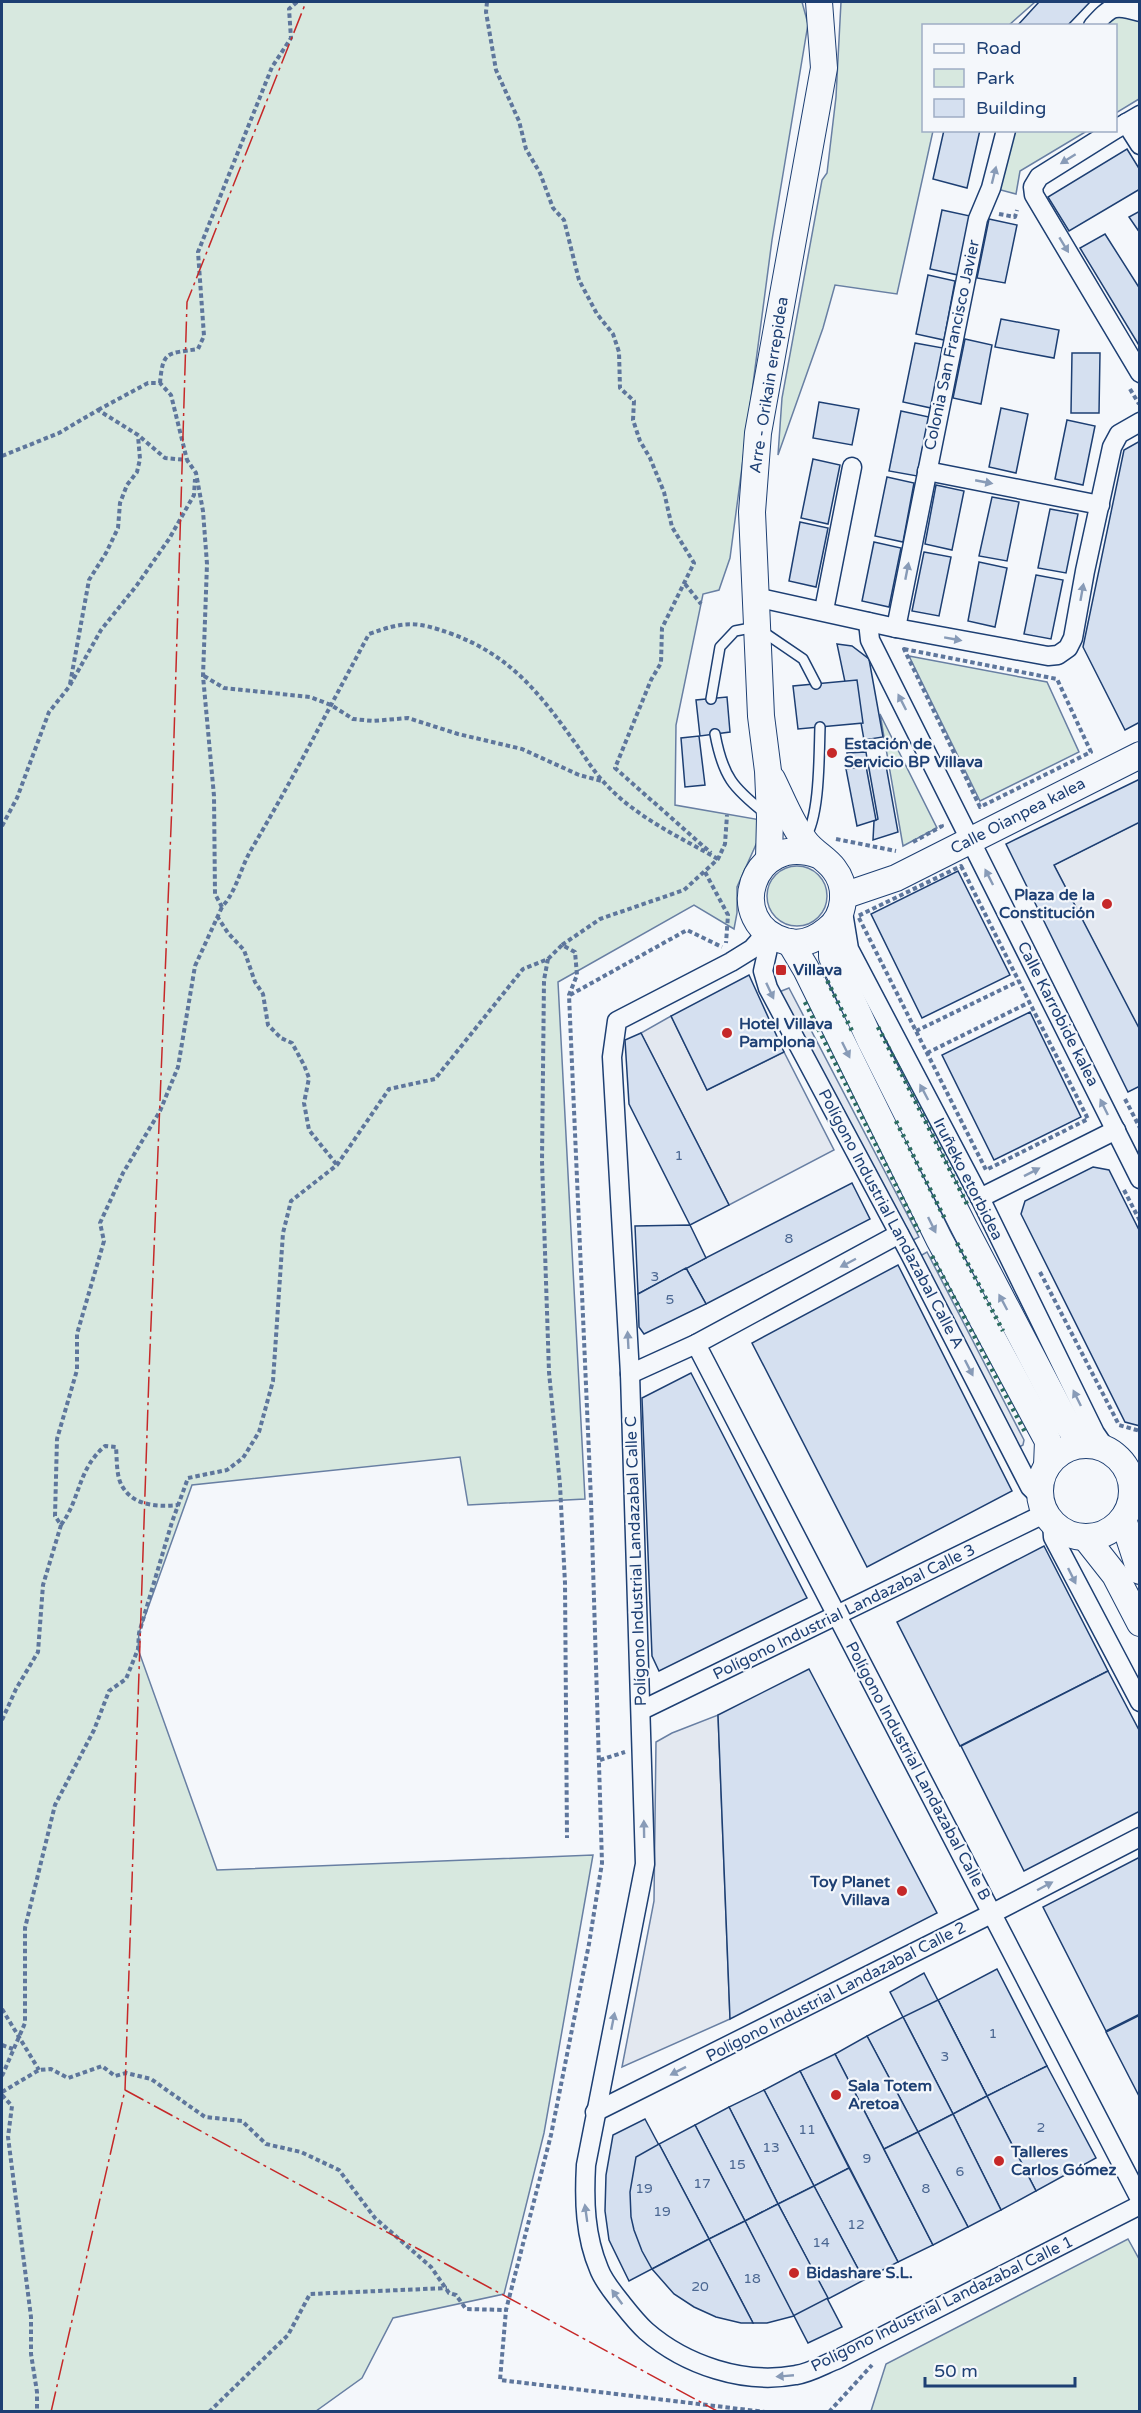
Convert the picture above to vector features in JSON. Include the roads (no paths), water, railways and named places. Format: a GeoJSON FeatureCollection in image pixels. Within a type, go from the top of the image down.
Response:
{"type":"FeatureCollection","features":[{"type":"Feature","properties":{"kind":"main road","name":"Arre - Orikain errepidea"},"geometry":{"type":"LineString","coordinates":[[769,859],[768,771],[761,716],[752,512],[758,433],[824,68],[819,2]]}},
{"type":"Feature","properties":{"kind":"main road","name":"Calle Oianpea kalea"},"geometry":{"type":"LineString","coordinates":[[839,910],[896,878],[1140,755]]}},
{"type":"Feature","properties":{"kind":"main road"},"geometry":{"type":"LineString","coordinates":[[768,771],[841,882],[839,910],[818,938],[807,942],[776,936]]}},
{"type":"Feature","properties":{"kind":"main road"},"geometry":{"type":"LineString","coordinates":[[896,878],[862,878],[819,848],[780,853],[769,859],[754,878],[751,899],[754,915],[806,969],[939,1239],[1048,1441],[1047,1466],[1043,1476],[1046,1511],[1062,1530],[1085,1537],[1106,1532],[1131,1520]]}},
{"type":"Feature","properties":{"kind":"main road","name":"Iruñeko etorbidea"},"geometry":{"type":"LineString","coordinates":[[839,910],[832,957],[871,1042],[1066,1422],[1094,1447]]}},
{"type":"Feature","properties":{"kind":"main road"},"geometry":{"type":"LineString","coordinates":[[1047,1466],[1057,1455],[1068,1448],[1094,1447],[1132,1463],[1131,1520],[1140,1571]]}},
{"type":"Feature","properties":{"kind":"main road"},"geometry":{"type":"LineString","coordinates":[[1085,1537],[1115,1575],[1140,1623]]}},
{"type":"Feature","properties":{"kind":"street"},"geometry":{"type":"LineString","coordinates":[[1095,24],[1112,7],[1121,6],[1140,12]]}},
{"type":"Feature","properties":{"kind":"street"},"geometry":{"type":"LineString","coordinates":[[1124,124],[1140,145]]}},
{"type":"Feature","properties":{"kind":"street","name":"Colonia San Francisco Javier"},"geometry":{"type":"LineString","coordinates":[[896,628],[978,219],[991,188],[1005,132]]}},
{"type":"Feature","properties":{"kind":"street"},"geometry":{"type":"LineString","coordinates":[[1111,132],[1039,177],[1033,187],[1034,195],[1132,376]]}},
{"type":"Feature","properties":{"kind":"street"},"geometry":{"type":"LineString","coordinates":[[755,597],[824,610],[896,628],[1048,656],[1058,655],[1068,648],[1073,638],[1112,447],[1119,434],[1135,416]]}},
{"type":"Feature","properties":{"kind":"street"},"geometry":{"type":"LineString","coordinates":[[824,610],[852,467]]}},
{"type":"Feature","properties":{"kind":"street","name":"Colonia San Francisco Javier"},"geometry":{"type":"LineString","coordinates":[[927,471],[1100,505]]}},
{"type":"Feature","properties":{"kind":"street","name":"Calle Karrobide kalea"},"geometry":{"type":"LineString","coordinates":[[868,622],[870,640],[1140,1179]]}},
{"type":"Feature","properties":{"kind":"street","name":"Iruñeko etorbidea"},"geometry":{"type":"LineString","coordinates":[[839,910],[849,949],[980,1198],[1095,1433],[1094,1447]]}},
{"type":"Feature","properties":{"kind":"street","name":"Polígono Industrial Landazabal Calle A"},"geometry":{"type":"LineString","coordinates":[[776,936],[763,971],[768,987],[1030,1487],[1046,1511],[1053,1537],[1140,1702]]}},
{"type":"Feature","properties":{"kind":"street","name":"Polígono Industrial Landazabal Calle C"},"geometry":{"type":"LineString","coordinates":[[599,2270],[589,2235],[584,2204],[586,2165],[645,1864],[630,1374],[612,1057],[617,1021],[776,936]]}},
{"type":"Feature","properties":{"kind":"street"},"geometry":{"type":"LineString","coordinates":[[980,1198],[1116,1130]]}},
{"type":"Feature","properties":{"kind":"street"},"geometry":{"type":"LineString","coordinates":[[630,1374],[696,1344],[899,1234]]}},
{"type":"Feature","properties":{"kind":"street","name":"Polígono Industrial Landazabal Calle B"},"geometry":{"type":"LineString","coordinates":[[696,1344],[1140,2199]]}},
{"type":"Feature","properties":{"kind":"street","name":"Polígono Industrial Landazabal Calle 3"},"geometry":{"type":"LineString","coordinates":[[642,1710],[837,1616],[1046,1511]]}},
{"type":"Feature","properties":{"kind":"street","name":"Polígono Industrial Landazabal Calle 2"},"geometry":{"type":"LineString","coordinates":[[595,2112],[1140,1837]]}},
{"type":"Feature","properties":{"kind":"street","name":"Polígono Industrial Landazabal Calle 1"},"geometry":{"type":"LineString","coordinates":[[599,2270],[626,2309],[645,2330],[689,2359],[715,2369],[746,2376],[773,2378],[798,2375],[863,2347],[1140,2205]]}},
{"type":"Feature","properties":{"kind":"lane"},"geometry":{"type":"LineString","coordinates":[[711,699],[720,646],[735,631],[756,627],[803,659],[816,684]]}},
{"type":"Feature","properties":{"kind":"lane"},"geometry":{"type":"LineString","coordinates":[[819,848],[811,830],[818,777],[820,727]]}},
{"type":"Feature","properties":{"kind":"lane"},"geometry":{"type":"LineString","coordinates":[[715,734],[720,761],[733,786],[770,817]]}},
{"type":"Feature","properties":{"kind":"place","name":"Estación de Servicio BP Villava"},"geometry":{"type":"Point","coordinates":[832,753]}},
{"type":"Feature","properties":{"kind":"place","name":"Plaza de la Constitución"},"geometry":{"type":"Point","coordinates":[1107,904]}},
{"type":"Feature","properties":{"kind":"place","name":"Villava"},"geometry":{"type":"Point","coordinates":[781,970]}},
{"type":"Feature","properties":{"kind":"place","name":"Hotel Villava Pamplona"},"geometry":{"type":"Point","coordinates":[727,1033]}},
{"type":"Feature","properties":{"kind":"place","name":"Toy Planet Villava"},"geometry":{"type":"Point","coordinates":[902,1891]}},
{"type":"Feature","properties":{"kind":"place","name":"Sala Totem Aretoa"},"geometry":{"type":"Point","coordinates":[836,2095]}},
{"type":"Feature","properties":{"kind":"place","name":"Talleres Carlos Gómez"},"geometry":{"type":"Point","coordinates":[999,2161]}},
{"type":"Feature","properties":{"kind":"place","name":"Bidashare S.L."},"geometry":{"type":"Point","coordinates":[794,2273]}}]}
